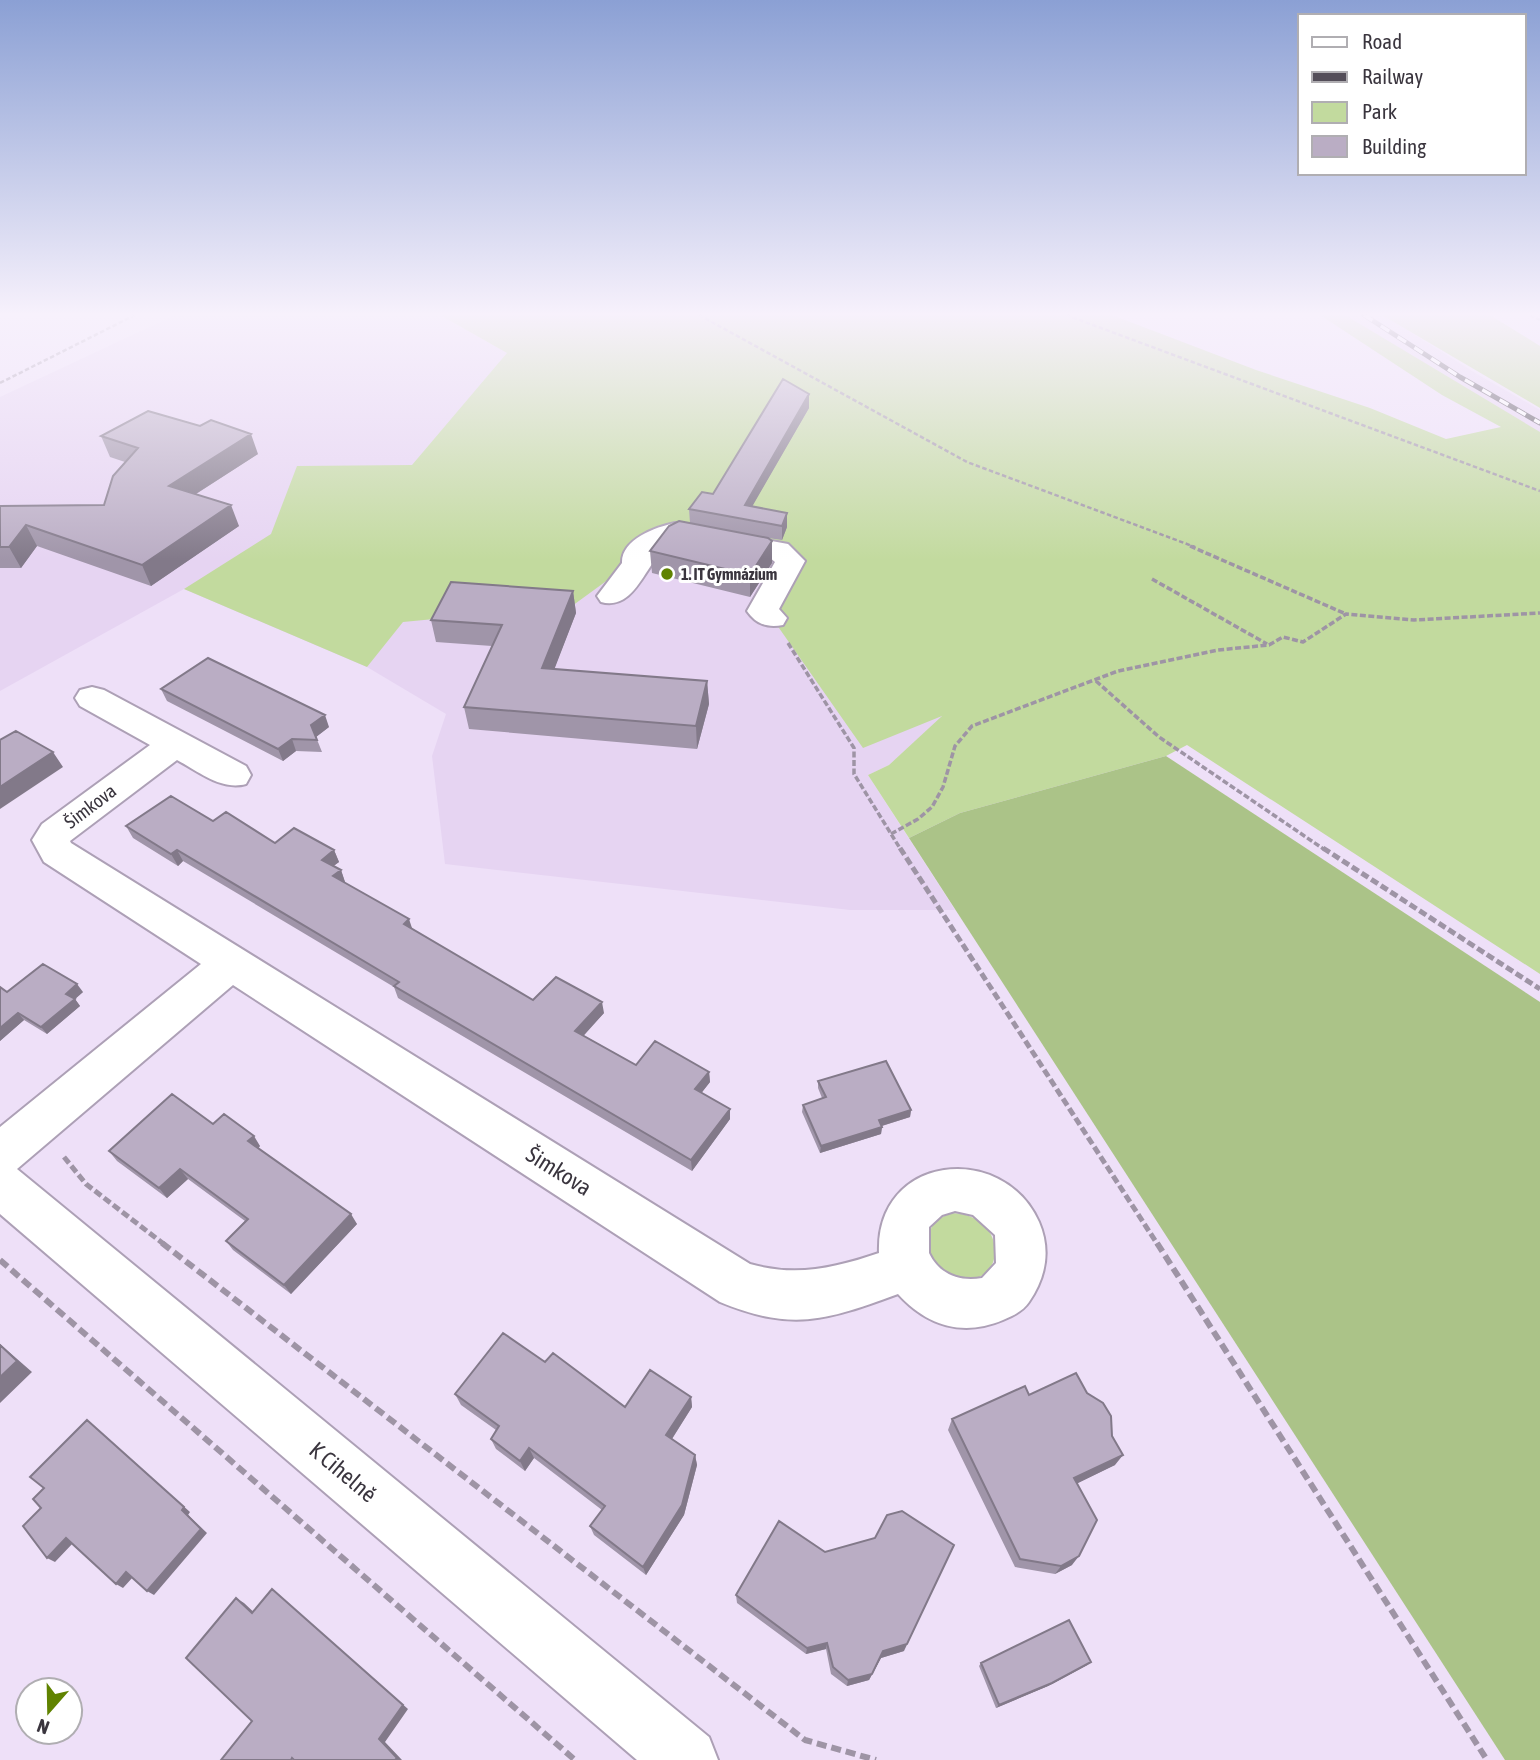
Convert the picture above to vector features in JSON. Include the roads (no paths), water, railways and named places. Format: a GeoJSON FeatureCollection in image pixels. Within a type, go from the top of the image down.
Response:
{"type":"FeatureCollection","features":[{"type":"Feature","properties":{"kind":"street"},"geometry":{"type":"LineString","coordinates":[[612,596],[637,564],[636,553],[645,545],[661,541],[675,531],[778,550],[790,561],[762,611],[772,618]]}},
{"type":"Feature","properties":{"kind":"street"},"geometry":{"type":"LineString","coordinates":[[92,698],[233,775]]}},
{"type":"Feature","properties":{"kind":"street","name":"Šimkova"},"geometry":{"type":"LineString","coordinates":[[175,744],[64,825],[51,840],[57,852],[738,1285],[767,1295],[798,1298],[830,1293],[908,1266]]}},
{"type":"Feature","properties":{"kind":"street"},"geometry":{"type":"LineString","coordinates":[[15,1142],[231,963]]}},
{"type":"Feature","properties":{"kind":"street","name":"K Cihelně"},"geometry":{"type":"LineString","coordinates":[[0,1184],[686,1760]]}},
{"type":"Feature","properties":{"kind":"railway"},"geometry":{"type":"LineString","coordinates":[[1495,397],[1540,423]]}},
{"type":"Feature","properties":{"kind":"place","name":"1. IT Gymnázium"},"geometry":{"type":"Point","coordinates":[667,574]}}]}
